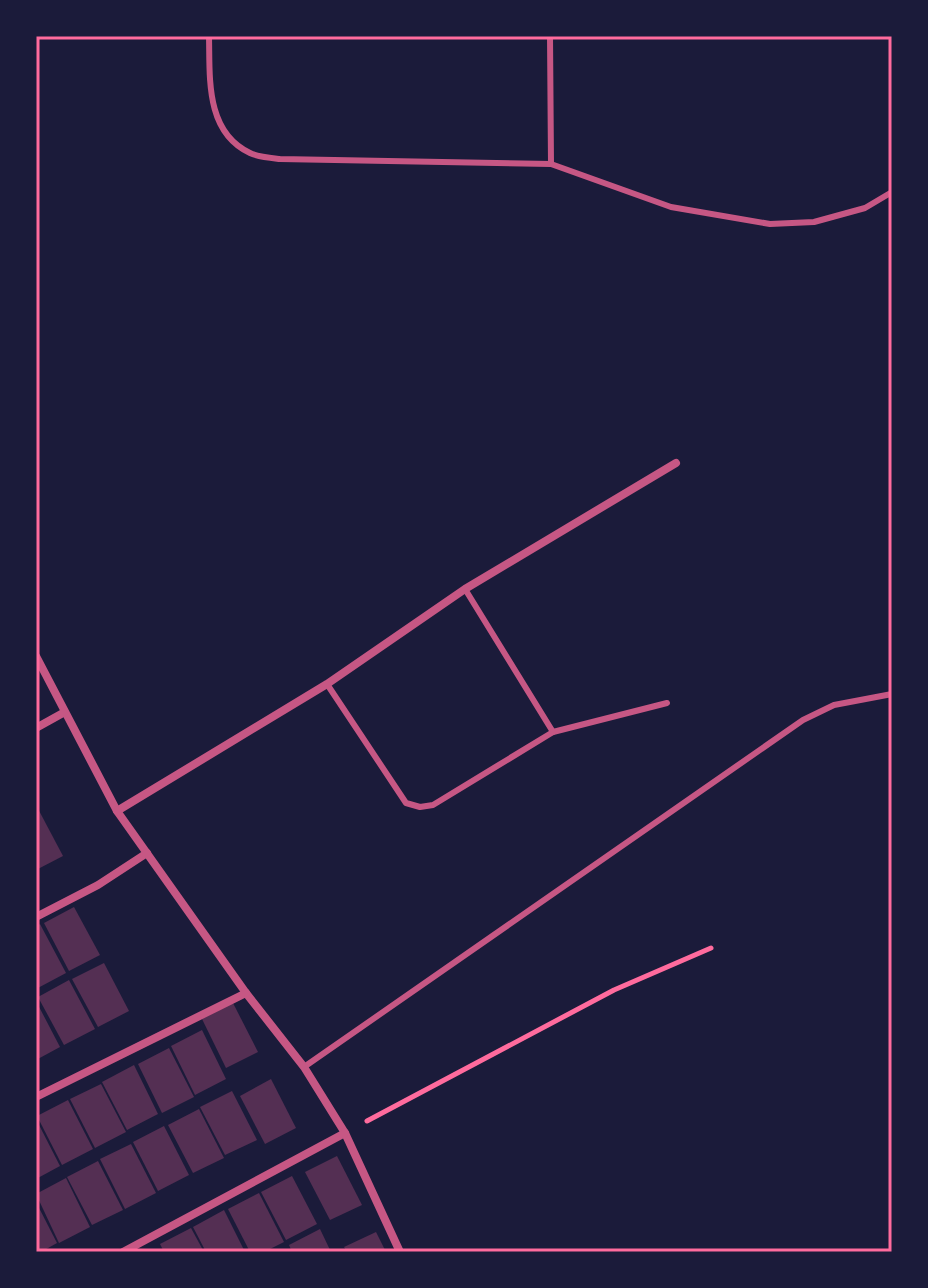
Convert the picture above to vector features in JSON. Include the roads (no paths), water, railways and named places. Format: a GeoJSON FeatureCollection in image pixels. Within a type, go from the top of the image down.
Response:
{"type":"FeatureCollection","features":[{"type":"Feature","properties":{"kind":"street"},"geometry":{"type":"LineString","coordinates":[[117,811],[327,684],[465,589],[676,463]]}},
{"type":"Feature","properties":{"kind":"street"},"geometry":{"type":"LineString","coordinates":[[36,656],[63,713],[117,811],[246,993],[304,1067],[345,1133],[400,1252]]}},
{"type":"Feature","properties":{"kind":"street"},"geometry":{"type":"LineString","coordinates":[[36,728],[63,713]]}},
{"type":"Feature","properties":{"kind":"street"},"geometry":{"type":"LineString","coordinates":[[36,917],[98,885],[147,853]]}},
{"type":"Feature","properties":{"kind":"street"},"geometry":{"type":"LineString","coordinates":[[36,1097],[246,993]]}},
{"type":"Feature","properties":{"kind":"street"},"geometry":{"type":"LineString","coordinates":[[123,1252],[345,1133]]}},
{"type":"Feature","properties":{"kind":"lane"},"geometry":{"type":"LineString","coordinates":[[209,36],[210,102],[228,136],[250,153],[280,159],[551,164],[671,207],[770,224],[814,222],[865,208],[892,192]]}},
{"type":"Feature","properties":{"kind":"lane"},"geometry":{"type":"LineString","coordinates":[[550,36],[551,164]]}},
{"type":"Feature","properties":{"kind":"lane"},"geometry":{"type":"LineString","coordinates":[[465,589],[553,732]]}},
{"type":"Feature","properties":{"kind":"lane"},"geometry":{"type":"LineString","coordinates":[[327,684],[406,803],[412,806],[433,805],[553,732],[667,703]]}},
{"type":"Feature","properties":{"kind":"lane"},"geometry":{"type":"LineString","coordinates":[[304,1067],[803,720],[834,705],[892,694]]}}]}
